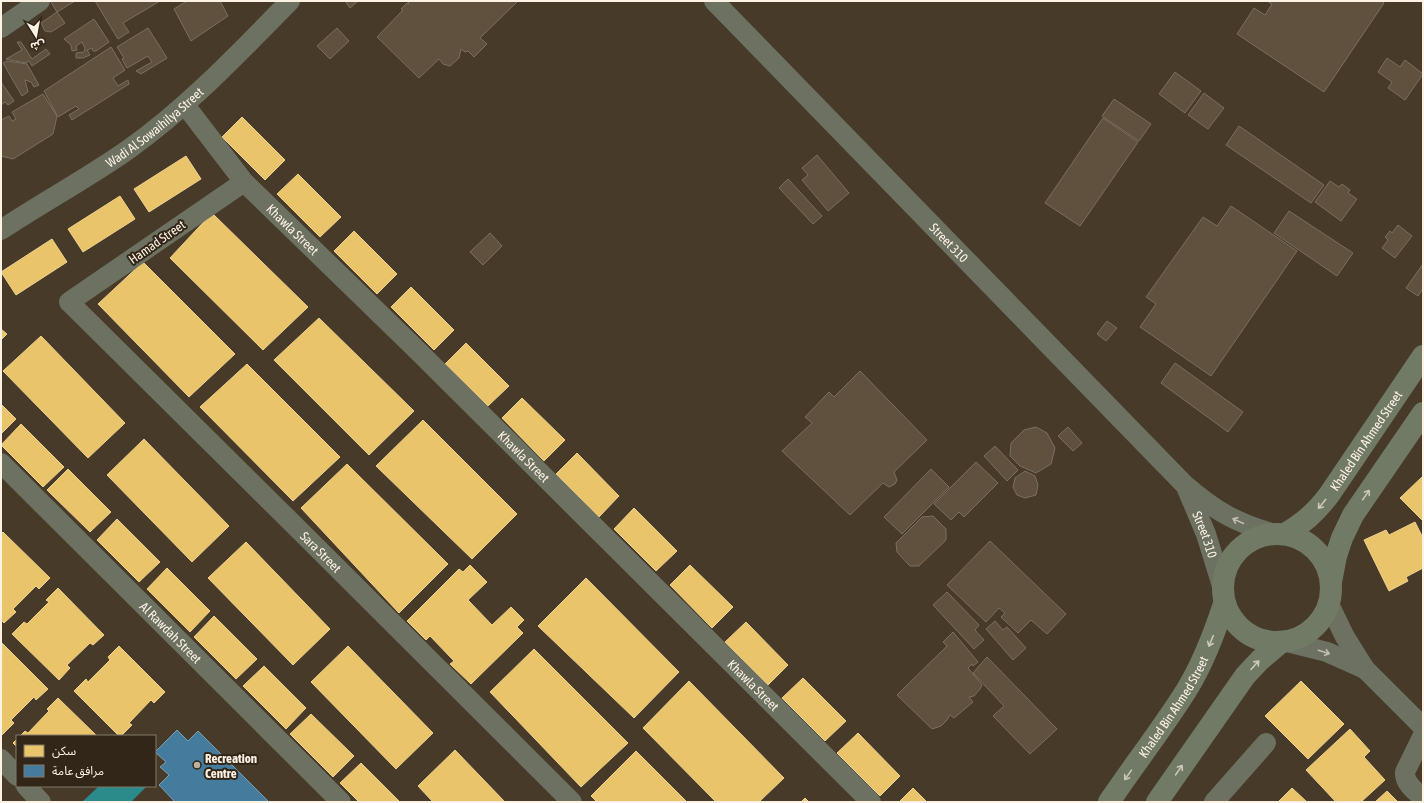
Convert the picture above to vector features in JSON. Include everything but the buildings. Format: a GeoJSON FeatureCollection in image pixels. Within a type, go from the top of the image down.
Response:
{"type":"FeatureCollection","features":[{"type":"Feature","properties":{"kind":"main road","name":"Khaled Bin Ahmed Street"},"geometry":{"type":"LineString","coordinates":[[1280,534],[1306,521],[1318,509],[1423,356]]}},
{"type":"Feature","properties":{"kind":"main road"},"geometry":{"type":"LineString","coordinates":[[1331,582],[1328,569],[1321,556],[1311,546],[1299,539],[1280,534],[1259,537],[1244,544],[1233,556],[1225,570],[1223,595],[1230,617],[1239,629],[1252,637],[1265,642],[1283,642],[1300,637],[1313,629],[1323,618],[1329,604],[1331,582],[1338,550],[1353,515],[1423,413]]}},
{"type":"Feature","properties":{"kind":"main road","name":"Khaled Bin Ahmed Street"},"geometry":{"type":"LineString","coordinates":[[1109,802],[1186,691],[1200,666],[1211,642],[1223,595]]}},
{"type":"Feature","properties":{"kind":"main road"},"geometry":{"type":"LineString","coordinates":[[1156,802],[1245,676],[1260,660],[1283,642]]}},
{"type":"Feature","properties":{"kind":"street"},"geometry":{"type":"LineString","coordinates":[[1,28],[40,1]]}},
{"type":"Feature","properties":{"kind":"street","name":"Wadi Al Sowaihilya Street"},"geometry":{"type":"LineString","coordinates":[[2,226],[129,149],[185,105],[290,1]]}},
{"type":"Feature","properties":{"kind":"street","name":"Street 310"},"geometry":{"type":"LineString","coordinates":[[714,1],[1184,484],[1204,501],[1226,516],[1250,527],[1280,534]]}},
{"type":"Feature","properties":{"kind":"street","name":"Khawla Street"},"geometry":{"type":"LineString","coordinates":[[185,105],[244,182],[419,352],[871,802]]}},
{"type":"Feature","properties":{"kind":"street","name":"Hamad Street"},"geometry":{"type":"LineString","coordinates":[[69,302],[244,182]]}},
{"type":"Feature","properties":{"kind":"street","name":"Sara Street"},"geometry":{"type":"LineString","coordinates":[[69,302],[280,510],[572,802]]}},
{"type":"Feature","properties":{"kind":"street","name":"Al Rawdah Street"},"geometry":{"type":"LineString","coordinates":[[1,463],[341,802]]}},
{"type":"Feature","properties":{"kind":"street","name":"Street 310"},"geometry":{"type":"LineString","coordinates":[[1184,484],[1206,534],[1215,560],[1223,595]]}},
{"type":"Feature","properties":{"kind":"street"},"geometry":{"type":"LineString","coordinates":[[1329,604],[1345,637],[1365,669],[1423,728]]}},
{"type":"Feature","properties":{"kind":"street"},"geometry":{"type":"LineString","coordinates":[[1283,642],[1327,652],[1365,669]]}},
{"type":"Feature","properties":{"kind":"street"},"geometry":{"type":"LineString","coordinates":[[1423,735],[1404,777],[1423,798]]}},
{"type":"Feature","properties":{"kind":"street"},"geometry":{"type":"LineString","coordinates":[[1214,802],[1266,743]]}},
{"type":"Feature","properties":{"kind":"street"},"geometry":{"type":"LineString","coordinates":[[1,759],[16,775]]}},
{"type":"Feature","properties":{"kind":"street"},"geometry":{"type":"LineString","coordinates":[[27,787],[41,802]]}},
{"type":"Feature","properties":{"kind":"water"},"geometry":{"type":"Polygon","coordinates":[[[98,787],[146,787],[131,802],[82,802],[98,787]]]}},
{"type":"Feature","properties":{"kind":"place","name":"Recreation Centre"},"geometry":{"type":"Point","coordinates":[197,765]}}]}
